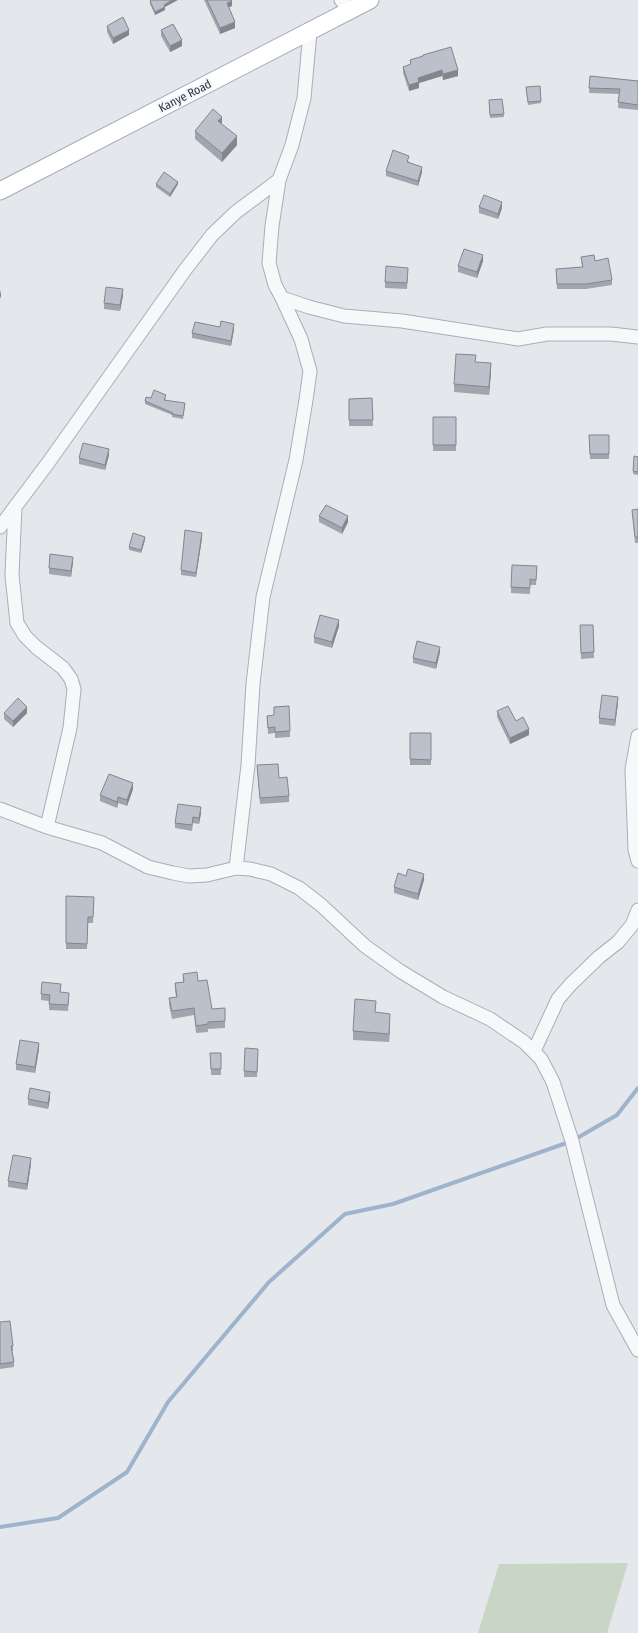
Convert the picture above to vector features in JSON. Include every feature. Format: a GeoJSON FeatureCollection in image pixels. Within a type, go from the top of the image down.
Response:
{"type":"FeatureCollection","features":[{"type":"Feature","properties":{"kind":"main road","name":"Kanye Road"},"geometry":{"type":"LineString","coordinates":[[0,191],[310,32],[346,5],[370,0]]}},
{"type":"Feature","properties":{"kind":"street"},"geometry":{"type":"LineString","coordinates":[[236,868],[248,766],[254,684],[263,597],[296,460],[310,371],[301,339],[275,285],[270,263],[272,226],[278,180],[292,145],[304,98],[310,32]]}},
{"type":"Feature","properties":{"kind":"street"},"geometry":{"type":"LineString","coordinates":[[0,527],[48,463],[185,270],[212,235],[236,212],[278,180]]}},
{"type":"Feature","properties":{"kind":"street"},"geometry":{"type":"LineString","coordinates":[[282,298],[344,316],[402,321],[518,340],[547,334],[611,334],[638,337]]}},
{"type":"Feature","properties":{"kind":"street"},"geometry":{"type":"LineString","coordinates":[[15,507],[12,574],[18,623],[25,636],[36,648],[63,668],[71,680],[74,690],[70,728],[47,827]]}},
{"type":"Feature","properties":{"kind":"street"},"geometry":{"type":"LineString","coordinates":[[638,736],[632,769],[635,850],[638,862]]}},
{"type":"Feature","properties":{"kind":"street"},"geometry":{"type":"LineString","coordinates":[[0,809],[47,827],[102,843],[148,867],[173,873],[189,876],[207,875],[236,868],[250,868],[271,874],[299,888],[321,905],[365,946],[400,972],[443,997],[490,1019],[524,1042],[541,1059],[553,1082],[572,1141],[613,1305],[638,1350]]}},
{"type":"Feature","properties":{"kind":"street"},"geometry":{"type":"LineString","coordinates":[[534,1051],[558,999],[598,957],[618,942],[632,925],[638,910]]}},
{"type":"Feature","properties":{"kind":"green space"},"geometry":{"type":"Polygon","coordinates":[[[628,1563],[607,1633],[478,1633],[499,1564],[628,1563]]]}},
{"type":"Feature","properties":{"kind":"building"},"geometry":{"type":"Polygon","coordinates":[[[172,0],[164,5],[165,7],[155,12],[150,1],[172,0]]]}},
{"type":"Feature","properties":{"kind":"building"},"geometry":{"type":"Polygon","coordinates":[[[207,0],[231,0],[232,1],[227,3],[235,22],[220,28],[207,0]]]}},
{"type":"Feature","properties":{"kind":"building"},"geometry":{"type":"Polygon","coordinates":[[[123,17],[129,30],[113,38],[107,26],[123,17]]]}},
{"type":"Feature","properties":{"kind":"building"},"geometry":{"type":"Polygon","coordinates":[[[173,24],[182,40],[170,46],[161,30],[173,24]]]}},
{"type":"Feature","properties":{"kind":"building"},"geometry":{"type":"Polygon","coordinates":[[[451,47],[458,70],[443,74],[442,70],[418,78],[419,82],[409,85],[403,67],[411,64],[410,60],[451,47]]]}},
{"type":"Feature","properties":{"kind":"building"},"geometry":{"type":"Polygon","coordinates":[[[590,76],[638,81],[638,105],[618,102],[620,89],[589,88],[590,76]]]}},
{"type":"Feature","properties":{"kind":"building"},"geometry":{"type":"Polygon","coordinates":[[[540,86],[541,101],[528,102],[526,87],[540,86]]]}},
{"type":"Feature","properties":{"kind":"building"},"geometry":{"type":"Polygon","coordinates":[[[502,99],[504,114],[490,115],[489,100],[502,99]]]}},
{"type":"Feature","properties":{"kind":"building"},"geometry":{"type":"Polygon","coordinates":[[[213,109],[222,117],[218,121],[237,136],[222,153],[195,131],[213,109]]]}},
{"type":"Feature","properties":{"kind":"building"},"geometry":{"type":"Polygon","coordinates":[[[393,150],[409,156],[407,162],[422,167],[418,181],[386,171],[393,150]]]}},
{"type":"Feature","properties":{"kind":"building"},"geometry":{"type":"Polygon","coordinates":[[[164,172],[178,182],[170,194],[156,184],[164,172]]]}},
{"type":"Feature","properties":{"kind":"building"},"geometry":{"type":"Polygon","coordinates":[[[484,195],[502,202],[498,214],[479,207],[484,195]]]}},
{"type":"Feature","properties":{"kind":"building"},"geometry":{"type":"Polygon","coordinates":[[[464,249],[483,255],[477,272],[458,266],[464,249]]]}},
{"type":"Feature","properties":{"kind":"building"},"geometry":{"type":"Polygon","coordinates":[[[594,255],[595,261],[608,258],[612,280],[586,284],[557,284],[556,269],[583,267],[581,257],[594,255]]]}},
{"type":"Feature","properties":{"kind":"building"},"geometry":{"type":"Polygon","coordinates":[[[386,266],[408,268],[407,283],[385,282],[386,266]]]}},
{"type":"Feature","properties":{"kind":"building"},"geometry":{"type":"Polygon","coordinates":[[[106,287],[123,289],[120,305],[104,303],[106,287]]]}},
{"type":"Feature","properties":{"kind":"building"},"geometry":{"type":"Polygon","coordinates":[[[221,321],[234,324],[231,341],[192,333],[195,322],[220,327],[221,321]]]}},
{"type":"Feature","properties":{"kind":"building"},"geometry":{"type":"Polygon","coordinates":[[[456,354],[476,355],[475,362],[491,363],[489,387],[454,384],[456,354]]]}},
{"type":"Feature","properties":{"kind":"building"},"geometry":{"type":"Polygon","coordinates":[[[154,390],[166,395],[164,400],[185,403],[183,416],[172,414],[173,413],[145,401],[146,397],[151,398],[154,390]]]}},
{"type":"Feature","properties":{"kind":"building"},"geometry":{"type":"Polygon","coordinates":[[[372,398],[373,420],[349,420],[349,399],[372,398]]]}},
{"type":"Feature","properties":{"kind":"building"},"geometry":{"type":"Polygon","coordinates":[[[433,417],[456,417],[456,445],[433,445],[433,417]]]}},
{"type":"Feature","properties":{"kind":"building"},"geometry":{"type":"Polygon","coordinates":[[[589,435],[609,435],[609,454],[590,454],[589,435]]]}},
{"type":"Feature","properties":{"kind":"building"},"geometry":{"type":"Polygon","coordinates":[[[83,443],[109,449],[105,465],[79,458],[83,443]]]}},
{"type":"Feature","properties":{"kind":"building"},"geometry":{"type":"Polygon","coordinates":[[[634,456],[638,457],[638,472],[633,471],[634,456]]]}},
{"type":"Feature","properties":{"kind":"building"},"geometry":{"type":"Polygon","coordinates":[[[326,505],[348,516],[342,528],[319,516],[326,505]]]}},
{"type":"Feature","properties":{"kind":"building"},"geometry":{"type":"Polygon","coordinates":[[[638,509],[638,537],[635,537],[632,510],[638,509]]]}},
{"type":"Feature","properties":{"kind":"building"},"geometry":{"type":"Polygon","coordinates":[[[185,530],[202,533],[196,573],[181,570],[185,530]]]}},
{"type":"Feature","properties":{"kind":"building"},"geometry":{"type":"Polygon","coordinates":[[[133,533],[145,537],[141,550],[129,547],[133,533]]]}},
{"type":"Feature","properties":{"kind":"building"},"geometry":{"type":"Polygon","coordinates":[[[50,554],[73,557],[71,571],[49,568],[50,554]]]}},
{"type":"Feature","properties":{"kind":"building"},"geometry":{"type":"Polygon","coordinates":[[[512,565],[537,566],[536,580],[530,579],[530,588],[511,587],[512,565]]]}},
{"type":"Feature","properties":{"kind":"building"},"geometry":{"type":"Polygon","coordinates":[[[320,615],[339,620],[332,642],[314,637],[320,615]]]}},
{"type":"Feature","properties":{"kind":"building"},"geometry":{"type":"Polygon","coordinates":[[[580,625],[593,625],[594,652],[581,653],[580,625]]]}},
{"type":"Feature","properties":{"kind":"building"},"geometry":{"type":"Polygon","coordinates":[[[417,641],[440,647],[436,663],[413,658],[417,641]]]}},
{"type":"Feature","properties":{"kind":"building"},"geometry":{"type":"Polygon","coordinates":[[[602,695],[618,697],[615,720],[599,718],[602,695]]]}},
{"type":"Feature","properties":{"kind":"building"},"geometry":{"type":"Polygon","coordinates":[[[18,698],[27,707],[13,721],[4,713],[18,698]]]}},
{"type":"Feature","properties":{"kind":"building"},"geometry":{"type":"Polygon","coordinates":[[[289,706],[290,731],[275,732],[275,727],[268,728],[267,716],[274,715],[274,707],[289,706]]]}},
{"type":"Feature","properties":{"kind":"building"},"geometry":{"type":"Polygon","coordinates":[[[508,706],[516,721],[523,717],[529,729],[510,738],[497,711],[508,706]]]}},
{"type":"Feature","properties":{"kind":"building"},"geometry":{"type":"Polygon","coordinates":[[[410,733],[431,733],[431,760],[410,759],[410,733]]]}},
{"type":"Feature","properties":{"kind":"building"},"geometry":{"type":"Polygon","coordinates":[[[278,764],[279,778],[287,777],[289,796],[260,798],[257,765],[278,764]]]}},
{"type":"Feature","properties":{"kind":"building"},"geometry":{"type":"Polygon","coordinates":[[[109,774],[133,783],[127,800],[118,797],[117,802],[100,795],[109,774]]]}},
{"type":"Feature","properties":{"kind":"building"},"geometry":{"type":"Polygon","coordinates":[[[178,804],[201,807],[199,818],[193,817],[192,825],[175,823],[178,804]]]}},
{"type":"Feature","properties":{"kind":"building"},"geometry":{"type":"Polygon","coordinates":[[[408,869],[424,874],[418,894],[394,887],[398,873],[406,876],[408,869]]]}},
{"type":"Feature","properties":{"kind":"building"},"geometry":{"type":"Polygon","coordinates":[[[66,896],[94,897],[93,917],[88,917],[87,944],[66,943],[66,896]]]}},
{"type":"Feature","properties":{"kind":"building"},"geometry":{"type":"Polygon","coordinates":[[[197,972],[198,981],[207,980],[212,1009],[225,1008],[225,1021],[208,1022],[208,1024],[196,1026],[194,1008],[172,1011],[169,998],[177,997],[175,983],[184,982],[183,974],[197,972]]]}},
{"type":"Feature","properties":{"kind":"building"},"geometry":{"type":"Polygon","coordinates":[[[42,982],[61,984],[60,992],[69,993],[68,1005],[49,1004],[50,995],[41,994],[42,982]]]}},
{"type":"Feature","properties":{"kind":"building"},"geometry":{"type":"Polygon","coordinates":[[[355,999],[376,1001],[375,1012],[390,1014],[389,1034],[353,1031],[355,999]]]}},
{"type":"Feature","properties":{"kind":"building"},"geometry":{"type":"Polygon","coordinates":[[[20,1040],[39,1043],[35,1067],[16,1064],[20,1040]]]}},
{"type":"Feature","properties":{"kind":"building"},"geometry":{"type":"Polygon","coordinates":[[[245,1048],[258,1049],[257,1072],[244,1071],[245,1048]]]}},
{"type":"Feature","properties":{"kind":"building"},"geometry":{"type":"Polygon","coordinates":[[[210,1053],[221,1053],[221,1069],[211,1069],[210,1053]]]}},
{"type":"Feature","properties":{"kind":"building"},"geometry":{"type":"Polygon","coordinates":[[[30,1088],[50,1092],[48,1103],[28,1099],[30,1088]]]}},
{"type":"Feature","properties":{"kind":"building"},"geometry":{"type":"Polygon","coordinates":[[[13,1155],[31,1158],[27,1184],[8,1181],[13,1155]]]}},
{"type":"Feature","properties":{"kind":"building"},"geometry":{"type":"Polygon","coordinates":[[[10,1321],[13,1346],[11,1346],[14,1362],[0,1364],[0,1322],[10,1321]]]}},
{"type":"Feature","properties":{"kind":"waterway"},"geometry":{"type":"LineString","coordinates":[[0,1527],[58,1518],[127,1472],[168,1402],[269,1282],[345,1214],[393,1204],[572,1141],[617,1115],[638,1088]]}}]}
